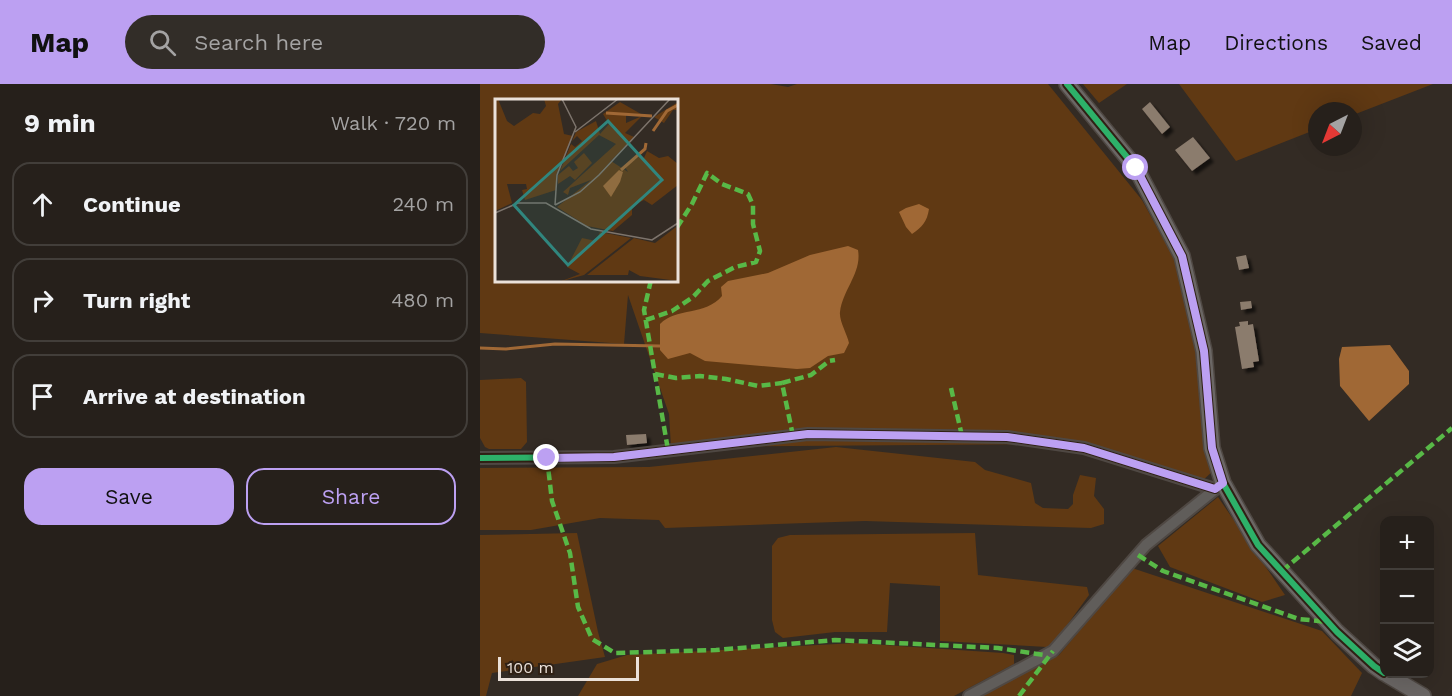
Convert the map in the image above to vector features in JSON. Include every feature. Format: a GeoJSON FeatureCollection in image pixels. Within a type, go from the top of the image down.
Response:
{"type":"FeatureCollection","features":[{"type":"Feature","properties":{"kind":"street"},"geometry":{"type":"LineString","coordinates":[[1067,84],[1136,168],[1182,256],[1204,351],[1212,448],[1219,486],[1258,545],[1337,633],[1380,670]]}},
{"type":"Feature","properties":{"kind":"street"},"geometry":{"type":"LineString","coordinates":[[480,458],[614,457],[808,434],[1007,437],[1084,448],[1219,486]]}},
{"type":"Feature","properties":{"kind":"street"},"geometry":{"type":"LineString","coordinates":[[969,696],[1053,651],[1146,545],[1219,486]]}},
{"type":"Feature","properties":{"kind":"street"},"geometry":{"type":"LineString","coordinates":[[1393,678],[1424,696]]}},
{"type":"Feature","properties":{"kind":"shaded area"},"geometry":{"type":"Polygon","coordinates":[[[480,84],[771,84],[788,87],[797,84],[1048,84],[1142,200],[1174,258],[1191,317],[1214,470],[1201,482],[1042,444],[671,447],[669,414],[628,295],[624,344],[480,333],[480,84]]]}},
{"type":"Feature","properties":{"kind":"shaded area"},"geometry":{"type":"Polygon","coordinates":[[[1083,84],[1127,84],[1099,103],[1083,84]]]}},
{"type":"Feature","properties":{"kind":"shaded area"},"geometry":{"type":"Polygon","coordinates":[[[1179,84],[1433,84],[1362,112],[1362,102],[1308,102],[1308,133],[1236,161],[1179,84]]]}},
{"type":"Feature","properties":{"kind":"shaded area"},"geometry":{"type":"Polygon","coordinates":[[[919,204],[929,209],[928,214],[919,229],[912,234],[899,212],[919,204]]]}},
{"type":"Feature","properties":{"kind":"shaded area"},"geometry":{"type":"Polygon","coordinates":[[[848,246],[858,250],[858,258],[855,274],[840,312],[849,343],[844,353],[828,356],[810,368],[797,369],[705,361],[690,353],[668,359],[660,350],[660,324],[674,315],[699,309],[715,302],[722,296],[721,287],[728,281],[768,273],[810,255],[848,246]]]}},
{"type":"Feature","properties":{"kind":"shaded area"},"geometry":{"type":"Polygon","coordinates":[[[1390,345],[1409,371],[1409,384],[1369,421],[1340,386],[1339,359],[1342,347],[1390,345]]]}},
{"type":"Feature","properties":{"kind":"shaded area"},"geometry":{"type":"Polygon","coordinates":[[[521,378],[526,382],[527,442],[521,449],[489,449],[485,447],[480,438],[480,380],[521,378]]]}},
{"type":"Feature","properties":{"kind":"shaded area"},"geometry":{"type":"Polygon","coordinates":[[[836,447],[975,462],[985,470],[1031,483],[1035,503],[1043,508],[1068,509],[1073,504],[1073,495],[1080,475],[1096,478],[1094,496],[1104,509],[1104,524],[1091,528],[865,521],[665,528],[659,520],[600,518],[531,530],[480,530],[480,468],[649,467],[836,447]]]}},
{"type":"Feature","properties":{"kind":"shaded area"},"geometry":{"type":"Polygon","coordinates":[[[1218,497],[1285,595],[1262,602],[1170,567],[1158,546],[1218,497]]]}},
{"type":"Feature","properties":{"kind":"shaded area"},"geometry":{"type":"Polygon","coordinates":[[[577,533],[605,657],[492,673],[486,696],[480,696],[480,535],[577,533]]]}},
{"type":"Feature","properties":{"kind":"shaded area"},"geometry":{"type":"Polygon","coordinates":[[[975,533],[978,575],[1087,587],[1089,595],[1054,643],[1047,647],[940,641],[940,586],[890,583],[887,632],[835,632],[783,638],[775,632],[772,620],[772,546],[778,538],[790,535],[975,533]]]}},
{"type":"Feature","properties":{"kind":"shaded area"},"geometry":{"type":"Polygon","coordinates":[[[1132,568],[1322,631],[1362,673],[1351,696],[980,696],[1059,655],[1132,568]]]}},
{"type":"Feature","properties":{"kind":"shaded area"},"geometry":{"type":"Polygon","coordinates":[[[855,643],[1003,653],[1014,655],[1014,664],[954,696],[578,696],[597,664],[627,655],[855,643]]]}},
{"type":"Feature","properties":{"kind":"building"},"geometry":{"type":"Polygon","coordinates":[[[1150,102],[1170,127],[1162,134],[1142,109],[1150,102]]]}},
{"type":"Feature","properties":{"kind":"building"},"geometry":{"type":"Polygon","coordinates":[[[1193,137],[1210,158],[1192,171],[1175,150],[1193,137]]]}},
{"type":"Feature","properties":{"kind":"building"},"geometry":{"type":"Polygon","coordinates":[[[1246,255],[1249,268],[1239,270],[1236,257],[1246,255]]]}},
{"type":"Feature","properties":{"kind":"building"},"geometry":{"type":"Polygon","coordinates":[[[1251,301],[1252,308],[1241,310],[1240,302],[1251,301]]]}},
{"type":"Feature","properties":{"kind":"building"},"geometry":{"type":"Polygon","coordinates":[[[1248,321],[1248,325],[1253,324],[1259,361],[1253,362],[1254,367],[1242,369],[1235,327],[1240,326],[1239,322],[1248,321]]]}},
{"type":"Feature","properties":{"kind":"building"},"geometry":{"type":"Polygon","coordinates":[[[646,434],[647,443],[627,445],[626,435],[646,434]]]}},
{"type":"Feature","properties":{"kind":"waterway"},"geometry":{"type":"LineString","coordinates":[[480,348],[506,349],[555,344],[660,346]]}},
{"type":"Feature","properties":{"kind":"marked path"},"geometry":{"type":"LineString","coordinates":[[646,320],[672,311],[693,297],[708,281],[735,267],[756,262],[760,251],[753,224],[753,205],[748,194],[722,184],[707,173],[678,226]]}},
{"type":"Feature","properties":{"kind":"marked path"},"geometry":{"type":"LineString","coordinates":[[651,282],[644,310],[668,450]]}},
{"type":"Feature","properties":{"kind":"marked path"},"geometry":{"type":"LineString","coordinates":[[793,436],[782,383],[811,375],[829,361],[835,360]]}},
{"type":"Feature","properties":{"kind":"marked path"},"geometry":{"type":"LineString","coordinates":[[655,374],[676,378],[700,376],[726,379],[758,386],[782,383]]}},
{"type":"Feature","properties":{"kind":"marked path"},"geometry":{"type":"LineString","coordinates":[[951,388],[962,436]]}},
{"type":"Feature","properties":{"kind":"marked path"},"geometry":{"type":"LineString","coordinates":[[1282,571],[1452,428]]}},
{"type":"Feature","properties":{"kind":"marked path"},"geometry":{"type":"LineString","coordinates":[[547,458],[552,501],[570,553],[578,607],[592,639],[615,653],[716,650],[835,640],[998,648],[1044,655]]}},
{"type":"Feature","properties":{"kind":"marked path"},"geometry":{"type":"LineString","coordinates":[[1138,555],[1163,571],[1299,619],[1328,622]]}},
{"type":"Feature","properties":{"kind":"marked path"},"geometry":{"type":"LineString","coordinates":[[1019,696],[1053,651]]}},
{"type":"Feature","properties":{"kind":"cycle path"},"geometry":{"type":"LineString","coordinates":[[1067,84],[1136,168],[1182,256],[1204,351],[1212,448],[1223,483],[1258,545],[1337,632],[1380,670]]}},
{"type":"Feature","properties":{"kind":"cycle path"},"geometry":{"type":"LineString","coordinates":[[480,458],[614,457],[808,434],[1007,437],[1084,448],[1215,489]]}},
{"type":"Feature","properties":{"kind":"route"},"geometry":{"type":"LineString","coordinates":[[547,458],[614,457],[808,434],[1007,437],[1084,448],[1215,489],[1223,483],[1212,448],[1204,351],[1182,256],[1136,168]]}}]}
